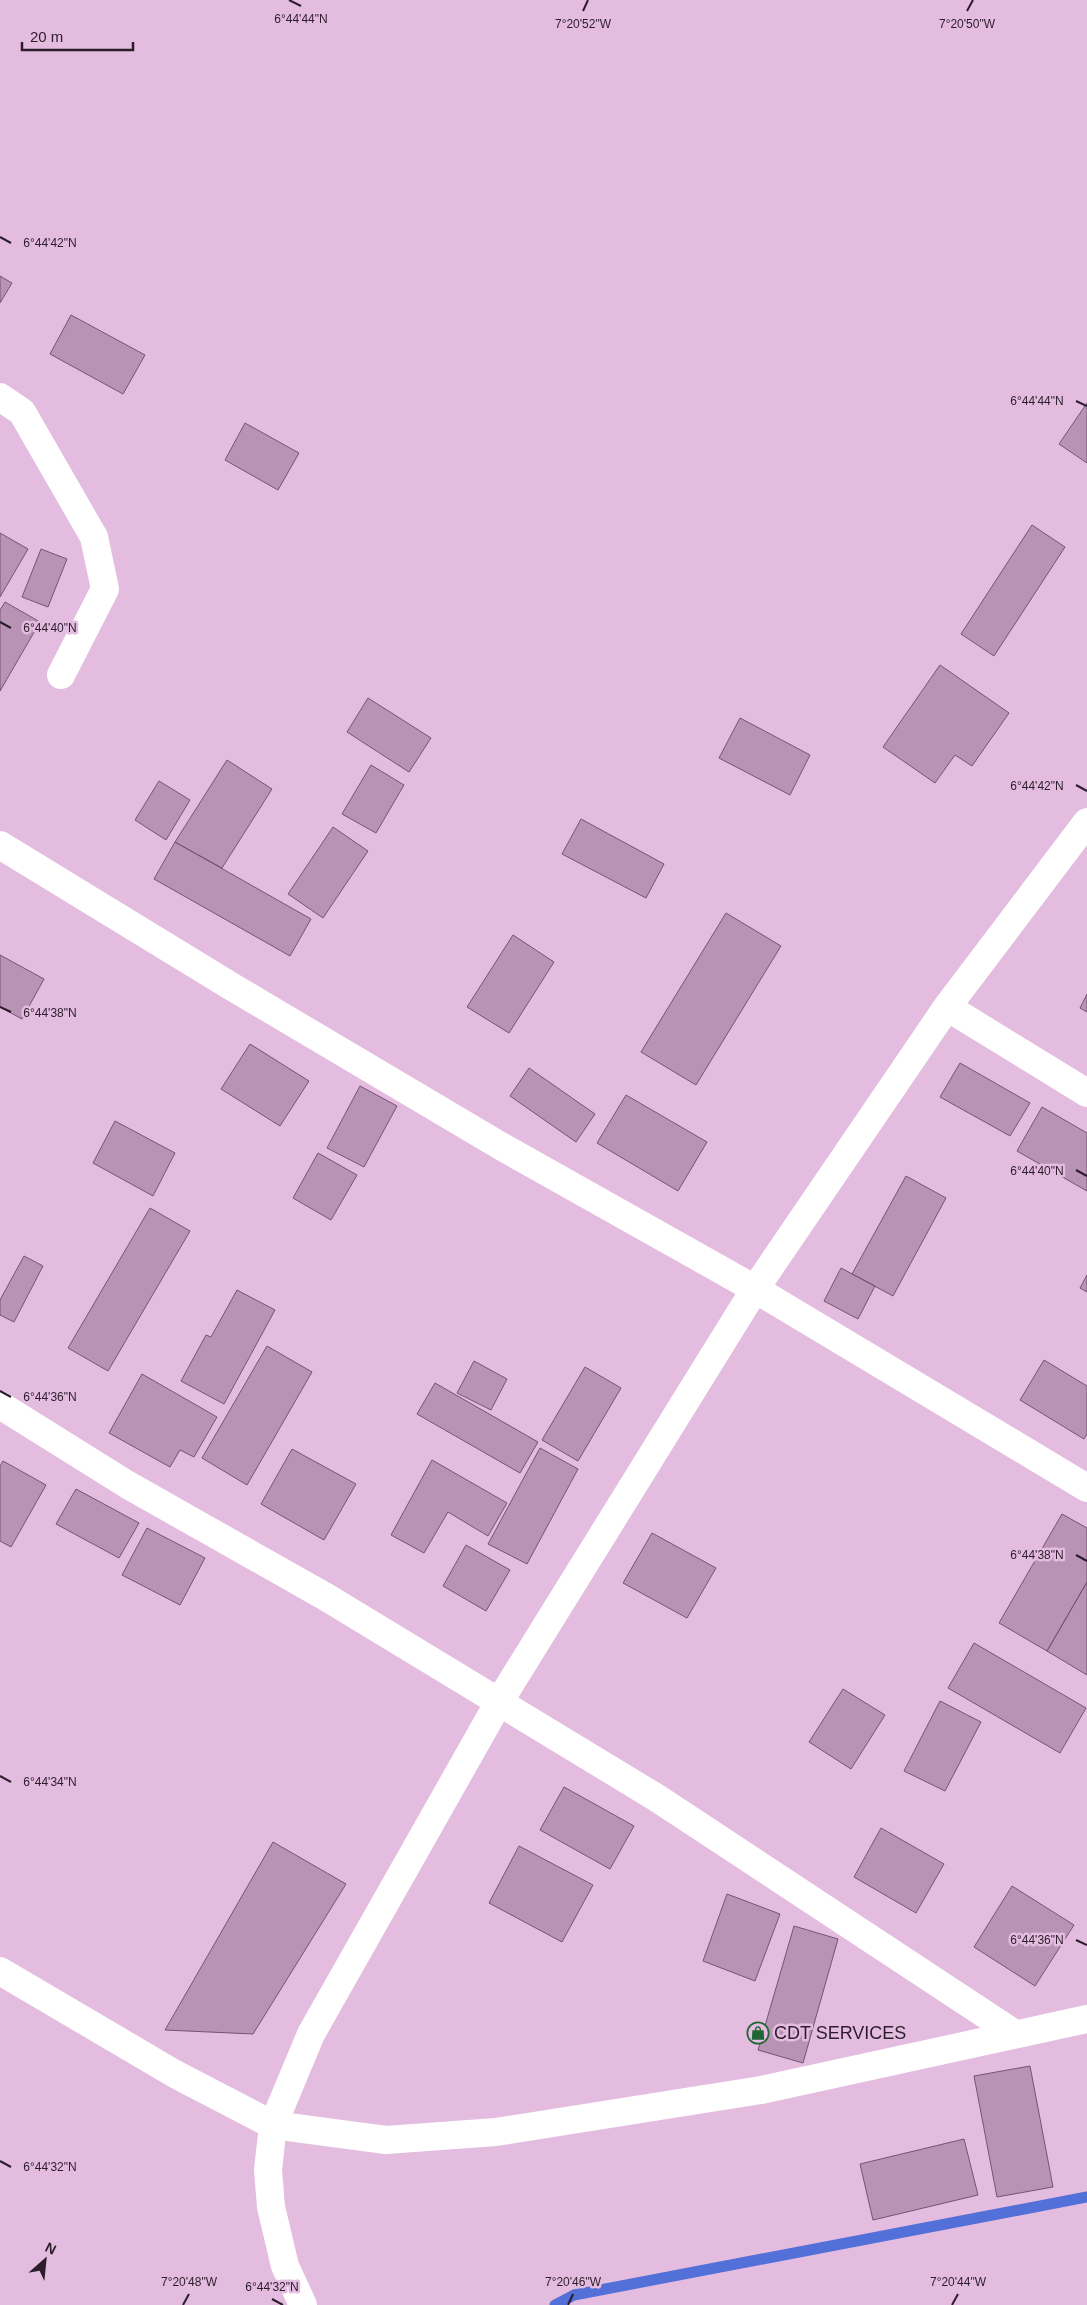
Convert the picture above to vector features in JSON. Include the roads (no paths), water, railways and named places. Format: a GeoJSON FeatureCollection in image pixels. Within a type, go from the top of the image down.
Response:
{"type":"FeatureCollection","features":[{"type":"Feature","properties":{"kind":"street"},"geometry":{"type":"LineString","coordinates":[[0,397],[22,412],[94,536],[106,589],[62,675]]}},
{"type":"Feature","properties":{"kind":"street"},"geometry":{"type":"LineString","coordinates":[[302,2305],[285,2266],[271,2207],[268,2170],[273,2125],[311,2034],[499,1702],[755,1289],[947,1007],[1087,822]]}},
{"type":"Feature","properties":{"kind":"street"},"geometry":{"type":"LineString","coordinates":[[0,845],[243,993],[482,1135],[755,1289],[1087,1488]]}},
{"type":"Feature","properties":{"kind":"street"},"geometry":{"type":"LineString","coordinates":[[947,1007],[1087,1093]]}},
{"type":"Feature","properties":{"kind":"street"},"geometry":{"type":"LineString","coordinates":[[0,1405],[128,1485],[326,1597],[657,1798],[1015,2034]]}},
{"type":"Feature","properties":{"kind":"street"},"geometry":{"type":"LineString","coordinates":[[0,1971],[174,2074],[273,2125],[386,2140],[496,2132],[761,2090],[1087,2019]]}},
{"type":"Feature","properties":{"kind":"waterway"},"geometry":{"type":"LineString","coordinates":[[555,2305],[574,2295],[1087,2197]]}},
{"type":"Feature","properties":{"kind":"place","name":"CDT SERVICES"},"geometry":{"type":"Point","coordinates":[758,2033]}}]}
